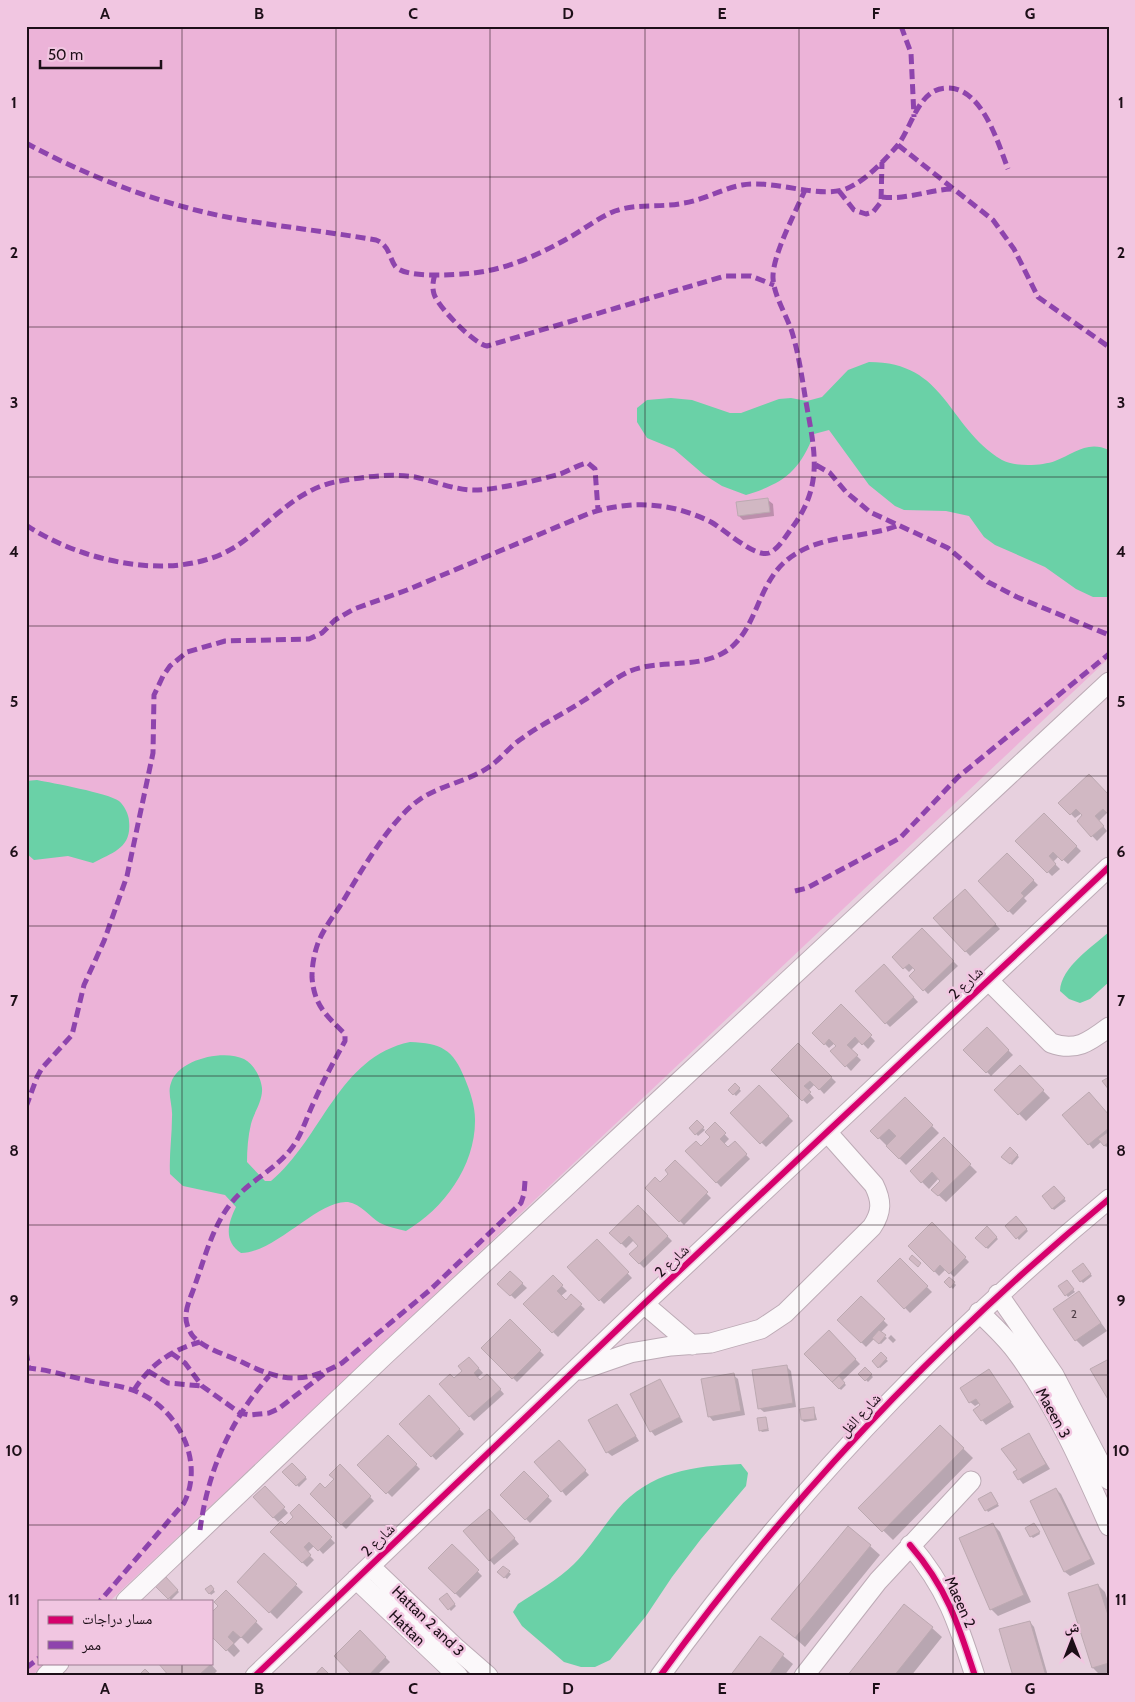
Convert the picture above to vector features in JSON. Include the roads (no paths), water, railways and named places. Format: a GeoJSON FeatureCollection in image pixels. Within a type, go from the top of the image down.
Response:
{"type":"FeatureCollection","features":[{"type":"Feature","properties":{"kind":"street"},"geometry":{"type":"LineString","coordinates":[[127,1600],[385,1355],[1109,682]]}},
{"type":"Feature","properties":{"kind":"street","name":"شارع 2"},"geometry":{"type":"LineString","coordinates":[[254,1676],[570,1374],[1109,867]]}},
{"type":"Feature","properties":{"kind":"street"},"geometry":{"type":"LineString","coordinates":[[988,980],[1051,1044],[1063,1048],[1075,1048],[1087,1044],[1109,1027]]}},
{"type":"Feature","properties":{"kind":"street"},"geometry":{"type":"LineString","coordinates":[[570,1374],[630,1354],[692,1345],[747,1334],[774,1322],[858,1240],[878,1217],[881,1206],[880,1195],[874,1185],[827,1132]]}},
{"type":"Feature","properties":{"kind":"street","name":"شارع الفل"},"geometry":{"type":"LineString","coordinates":[[660,1676],[720,1594],[836,1459],[923,1367],[979,1312],[1109,1200]]}},
{"type":"Feature","properties":{"kind":"street","name":"Maeen 3"},"geometry":{"type":"LineString","coordinates":[[998,1294],[1054,1375],[1109,1480]]}},
{"type":"Feature","properties":{"kind":"street"},"geometry":{"type":"LineString","coordinates":[[644,1304],[692,1345]]}},
{"type":"Feature","properties":{"kind":"street","name":"Maeen 3"},"geometry":{"type":"LineString","coordinates":[[979,1312],[1017,1352],[1032,1375],[1063,1428],[1109,1526]]}},
{"type":"Feature","properties":{"kind":"street"},"geometry":{"type":"LineString","coordinates":[[804,1676],[878,1581],[971,1481]]}},
{"type":"Feature","properties":{"kind":"street","name":"Maeen 2"},"geometry":{"type":"LineString","coordinates":[[910,1545],[942,1586],[953,1610],[975,1676]]}},
{"type":"Feature","properties":{"kind":"street","name":"Hattan 2 and 3"},"geometry":{"type":"LineString","coordinates":[[370,1566],[456,1649],[488,1676]]}},
{"type":"Feature","properties":{"kind":"street","name":"Hattan"},"geometry":{"type":"LineString","coordinates":[[356,1579],[458,1676]]}},
{"type":"Feature","properties":{"kind":"street"},"geometry":{"type":"LineString","coordinates":[[46,1676],[58,1664]]}}]}
